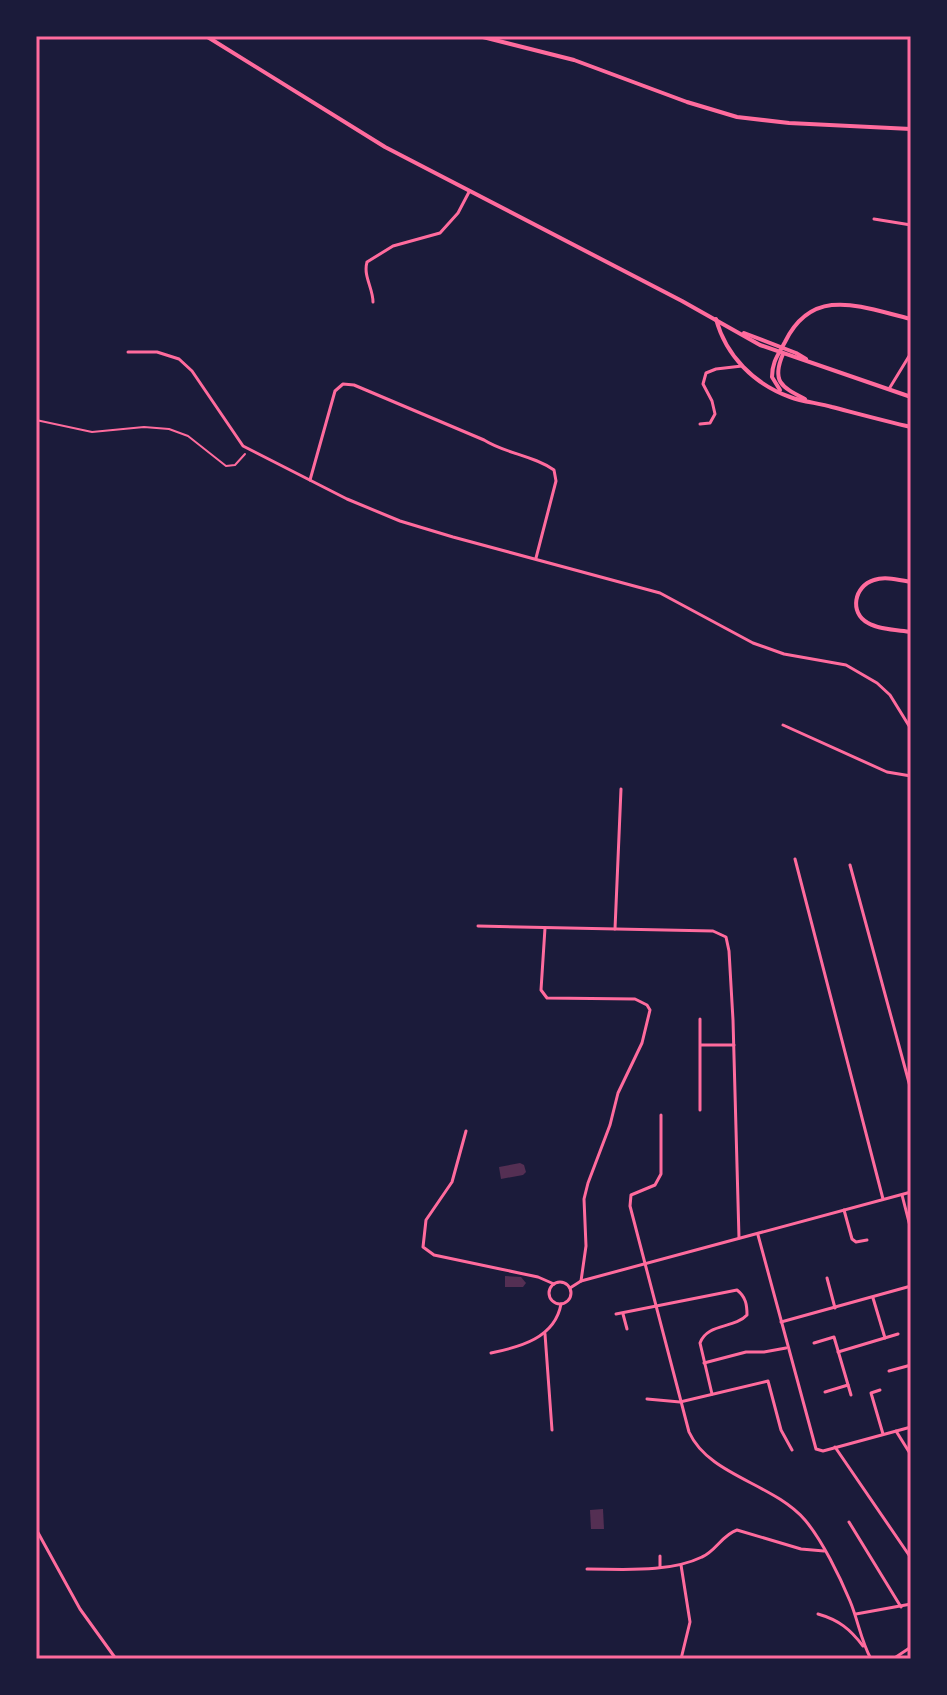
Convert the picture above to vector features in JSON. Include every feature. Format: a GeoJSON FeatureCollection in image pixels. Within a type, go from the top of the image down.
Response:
{"type":"FeatureCollection","features":[{"type":"Feature","properties":{"kind":"street"},"geometry":{"type":"LineString","coordinates":[[206,36],[385,147],[780,354],[808,360]]}},
{"type":"Feature","properties":{"kind":"street"},"geometry":{"type":"LineString","coordinates":[[479,36],[574,60],[737,117],[789,123],[911,129]]}},
{"type":"Feature","properties":{"kind":"street"},"geometry":{"type":"LineString","coordinates":[[373,302],[365,270],[367,262],[393,246],[440,233],[458,213],[469,192]]}},
{"type":"Feature","properties":{"kind":"street"},"geometry":{"type":"LineString","coordinates":[[874,219],[911,225]]}},
{"type":"Feature","properties":{"kind":"street"},"geometry":{"type":"LineString","coordinates":[[785,394],[775,385],[772,377],[782,347],[797,322],[814,308],[841,305],[911,319]]}},
{"type":"Feature","properties":{"kind":"street"},"geometry":{"type":"LineString","coordinates":[[716,319],[723,341],[742,366],[761,382],[785,394],[911,427]]}},
{"type":"Feature","properties":{"kind":"street"},"geometry":{"type":"LineString","coordinates":[[736,331],[911,397]]}},
{"type":"Feature","properties":{"kind":"street"},"geometry":{"type":"LineString","coordinates":[[128,352],[157,352],[179,359],[247,449],[310,480],[400,521],[660,593],[720,628],[769,649],[853,669],[890,695],[911,729]]}},
{"type":"Feature","properties":{"kind":"street"},"geometry":{"type":"LineString","coordinates":[[889,389],[911,353]]}},
{"type":"Feature","properties":{"kind":"street"},"geometry":{"type":"LineString","coordinates":[[780,354],[779,381],[788,391],[807,400]]}},
{"type":"Feature","properties":{"kind":"street"},"geometry":{"type":"LineString","coordinates":[[700,424],[710,423],[715,414],[703,384],[706,373],[742,366]]}},
{"type":"Feature","properties":{"kind":"street"},"geometry":{"type":"LineString","coordinates":[[310,480],[335,391],[343,384],[354,385],[484,440],[498,449],[537,461],[554,470],[556,481],[536,558]]}},
{"type":"Feature","properties":{"kind":"street"},"geometry":{"type":"LineString","coordinates":[[911,582],[875,579],[864,585],[856,601],[858,612],[872,626],[911,632]]}},
{"type":"Feature","properties":{"kind":"street"},"geometry":{"type":"LineString","coordinates":[[783,725],[887,772],[911,776]]}},
{"type":"Feature","properties":{"kind":"street"},"geometry":{"type":"LineString","coordinates":[[615,929],[621,789]]}},
{"type":"Feature","properties":{"kind":"street"},"geometry":{"type":"LineString","coordinates":[[795,859],[883,1199]]}},
{"type":"Feature","properties":{"kind":"street"},"geometry":{"type":"LineString","coordinates":[[850,865],[911,1090]]}},
{"type":"Feature","properties":{"kind":"street"},"geometry":{"type":"LineString","coordinates":[[478,926],[713,931],[726,937],[734,1045],[739,1238]]}},
{"type":"Feature","properties":{"kind":"street"},"geometry":{"type":"LineString","coordinates":[[545,928],[541,990],[547,998],[635,999],[650,1010],[642,1043],[618,1093],[610,1125],[588,1183],[584,1199],[586,1246],[581,1281]]}},
{"type":"Feature","properties":{"kind":"street"},"geometry":{"type":"LineString","coordinates":[[700,1019],[700,1110]]}},
{"type":"Feature","properties":{"kind":"street"},"geometry":{"type":"LineString","coordinates":[[700,1045],[734,1045]]}},
{"type":"Feature","properties":{"kind":"street"},"geometry":{"type":"LineString","coordinates":[[661,1115],[661,1174],[655,1185],[635,1192],[630,1202],[689,1432],[700,1451],[711,1461],[770,1492],[808,1524],[855,1615],[871,1659]]}},
{"type":"Feature","properties":{"kind":"street"},"geometry":{"type":"LineString","coordinates":[[466,1131],[452,1182],[426,1220],[423,1247],[434,1255],[538,1277],[554,1284],[565,1283],[570,1288],[570,1298],[561,1304],[545,1334],[491,1353]]}},
{"type":"Feature","properties":{"kind":"street"},"geometry":{"type":"LineString","coordinates":[[570,1288],[581,1281],[911,1192]]}},
{"type":"Feature","properties":{"kind":"street"},"geometry":{"type":"LineString","coordinates":[[902,1194],[911,1230]]}},
{"type":"Feature","properties":{"kind":"street"},"geometry":{"type":"LineString","coordinates":[[844,1210],[852,1239],[856,1242],[867,1240]]}},
{"type":"Feature","properties":{"kind":"street"},"geometry":{"type":"LineString","coordinates":[[758,1234],[816,1449],[823,1451],[911,1427]]}},
{"type":"Feature","properties":{"kind":"street"},"geometry":{"type":"LineString","coordinates":[[827,1278],[835,1308]]}},
{"type":"Feature","properties":{"kind":"street"},"geometry":{"type":"LineString","coordinates":[[554,1284],[549,1295],[553,1302],[561,1304]]}},
{"type":"Feature","properties":{"kind":"street"},"geometry":{"type":"LineString","coordinates":[[781,1322],[911,1286]]}},
{"type":"Feature","properties":{"kind":"street"},"geometry":{"type":"LineString","coordinates":[[616,1314],[732,1289],[743,1295],[747,1315],[742,1321],[708,1331],[702,1336],[700,1343],[712,1394]]}},
{"type":"Feature","properties":{"kind":"street"},"geometry":{"type":"LineString","coordinates":[[873,1298],[885,1338]]}},
{"type":"Feature","properties":{"kind":"street"},"geometry":{"type":"LineString","coordinates":[[623,1313],[627,1329]]}},
{"type":"Feature","properties":{"kind":"street"},"geometry":{"type":"LineString","coordinates":[[545,1334],[552,1430]]}},
{"type":"Feature","properties":{"kind":"street"},"geometry":{"type":"LineString","coordinates":[[838,1352],[898,1334]]}},
{"type":"Feature","properties":{"kind":"street"},"geometry":{"type":"LineString","coordinates":[[814,1343],[834,1337],[851,1395]]}},
{"type":"Feature","properties":{"kind":"street"},"geometry":{"type":"LineString","coordinates":[[704,1363],[746,1352],[787,1348]]}},
{"type":"Feature","properties":{"kind":"street"},"geometry":{"type":"LineString","coordinates":[[889,1371],[911,1365]]}},
{"type":"Feature","properties":{"kind":"street"},"geometry":{"type":"LineString","coordinates":[[647,1399],[680,1402],[768,1381],[781,1430],[792,1450]]}},
{"type":"Feature","properties":{"kind":"street"},"geometry":{"type":"LineString","coordinates":[[825,1392],[848,1385]]}},
{"type":"Feature","properties":{"kind":"street"},"geometry":{"type":"LineString","coordinates":[[880,1390],[871,1393],[883,1434]]}},
{"type":"Feature","properties":{"kind":"street"},"geometry":{"type":"LineString","coordinates":[[896,1431],[911,1455]]}},
{"type":"Feature","properties":{"kind":"street"},"geometry":{"type":"LineString","coordinates":[[835,1447],[911,1558]]}},
{"type":"Feature","properties":{"kind":"street"},"geometry":{"type":"LineString","coordinates":[[849,1522],[901,1607]]}},
{"type":"Feature","properties":{"kind":"street"},"geometry":{"type":"LineString","coordinates":[[36,1529],[80,1609],[116,1659]]}},
{"type":"Feature","properties":{"kind":"street"},"geometry":{"type":"LineString","coordinates":[[587,1569],[681,1564],[707,1555],[725,1536],[737,1530],[801,1549],[824,1551]]}},
{"type":"Feature","properties":{"kind":"street"},"geometry":{"type":"LineString","coordinates":[[660,1556],[660,1567]]}},
{"type":"Feature","properties":{"kind":"street"},"geometry":{"type":"LineString","coordinates":[[681,1564],[690,1622],[681,1659]]}},
{"type":"Feature","properties":{"kind":"street"},"geometry":{"type":"LineString","coordinates":[[855,1615],[911,1604]]}},
{"type":"Feature","properties":{"kind":"street"},"geometry":{"type":"LineString","coordinates":[[818,1614],[843,1623],[866,1649]]}},
{"type":"Feature","properties":{"kind":"street"},"geometry":{"type":"LineString","coordinates":[[893,1659],[911,1647]]}},
{"type":"Feature","properties":{"kind":"path"},"geometry":{"type":"LineString","coordinates":[[36,420],[92,432],[144,427],[169,429],[188,436],[226,466],[235,465],[247,449]]}},
{"type":"Feature","properties":{"kind":"building"},"geometry":{"type":"Polygon","coordinates":[[[520,1163],[526,1172],[523,1175],[501,1179],[499,1167],[520,1163]]]}},
{"type":"Feature","properties":{"kind":"building"},"geometry":{"type":"Polygon","coordinates":[[[505,1276],[521,1277],[526,1283],[523,1287],[505,1287],[505,1276]]]}},
{"type":"Feature","properties":{"kind":"building"},"geometry":{"type":"Polygon","coordinates":[[[603,1509],[604,1529],[591,1529],[590,1510],[603,1509]]]}}]}
